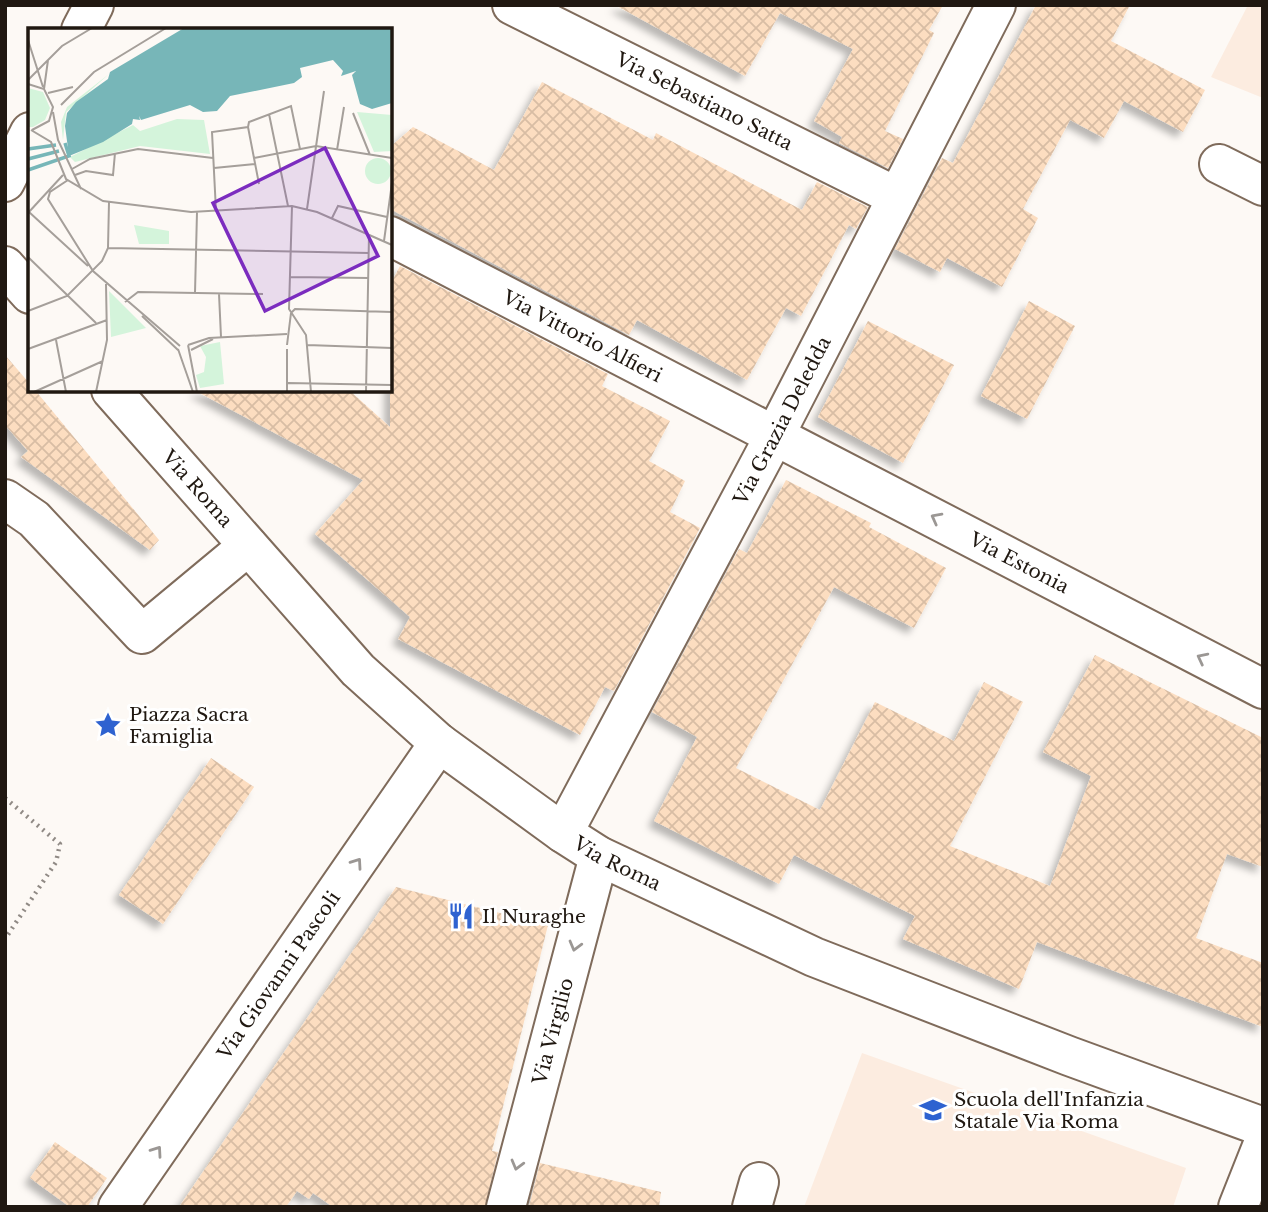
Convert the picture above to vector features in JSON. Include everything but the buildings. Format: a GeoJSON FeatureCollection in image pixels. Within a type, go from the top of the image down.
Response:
{"type":"FeatureCollection","features":[{"type":"Feature","properties":{"kind":"street"},"geometry":{"type":"LineString","coordinates":[[82,28],[94,5]]}},
{"type":"Feature","properties":{"kind":"street","name":"Via Sebastiano Satta"},"geometry":{"type":"LineString","coordinates":[[512,5],[897,197]]}},
{"type":"Feature","properties":{"kind":"street","name":"Via Grazia Deledda"},"geometry":{"type":"LineString","coordinates":[[563,833],[776,433],[996,5]]}},
{"type":"Feature","properties":{"kind":"street"},"geometry":{"type":"LineString","coordinates":[[5,182],[28,136]]}},
{"type":"Feature","properties":{"kind":"street"},"geometry":{"type":"LineString","coordinates":[[1219,164],[1263,186]]}},
{"type":"Feature","properties":{"kind":"street","name":"Via Vittorio Alfieri"},"geometry":{"type":"LineString","coordinates":[[392,237],[776,433]]}},
{"type":"Feature","properties":{"kind":"street"},"geometry":{"type":"LineString","coordinates":[[5,265],[28,292]]}},
{"type":"Feature","properties":{"kind":"street","name":"Via Roma"},"geometry":{"type":"LineString","coordinates":[[113,392],[358,670],[439,743],[599,856],[814,957],[1069,1056],[1263,1126]]}},
{"type":"Feature","properties":{"kind":"street","name":"Via Estonia"},"geometry":{"type":"LineString","coordinates":[[776,433],[1263,689]]}},
{"type":"Feature","properties":{"kind":"street"},"geometry":{"type":"LineString","coordinates":[[5,499],[34,519],[142,634],[248,546]]}},
{"type":"Feature","properties":{"kind":"street","name":"Via Giovanni Pascoli"},"geometry":{"type":"LineString","coordinates":[[118,1207],[439,743]]}},
{"type":"Feature","properties":{"kind":"street","name":"Via Virgilio"},"geometry":{"type":"LineString","coordinates":[[506,1207],[599,856]]}},
{"type":"Feature","properties":{"kind":"street"},"geometry":{"type":"LineString","coordinates":[[1238,1207],[1263,1143]]}},
{"type":"Feature","properties":{"kind":"path"},"geometry":{"type":"LineString","coordinates":[[5,798],[60,844],[57,862],[5,939]]}},
{"type":"Feature","properties":{"kind":"shaded area"},"geometry":{"type":"Polygon","coordinates":[[[1248,5],[1263,5],[1263,98],[1211,77],[1248,5]]]}},
{"type":"Feature","properties":{"kind":"shaded area","name":"Scuola dell'Infanzia Statale Via Roma"},"geometry":{"type":"Polygon","coordinates":[[[862,1053],[1186,1168],[1173,1207],[804,1207],[862,1053]]]}},
{"type":"Feature","properties":{"kind":"place","name":"Piazza Sacra Famiglia"},"geometry":{"type":"Point","coordinates":[108,725]}},
{"type":"Feature","properties":{"kind":"place","name":"Il Nuraghe"},"geometry":{"type":"Point","coordinates":[461,916]}},
{"type":"Feature","properties":{"kind":"place","name":"Scuola dell'Infanzia Statale Via Roma"},"geometry":{"type":"Point","coordinates":[933,1110]}}]}
